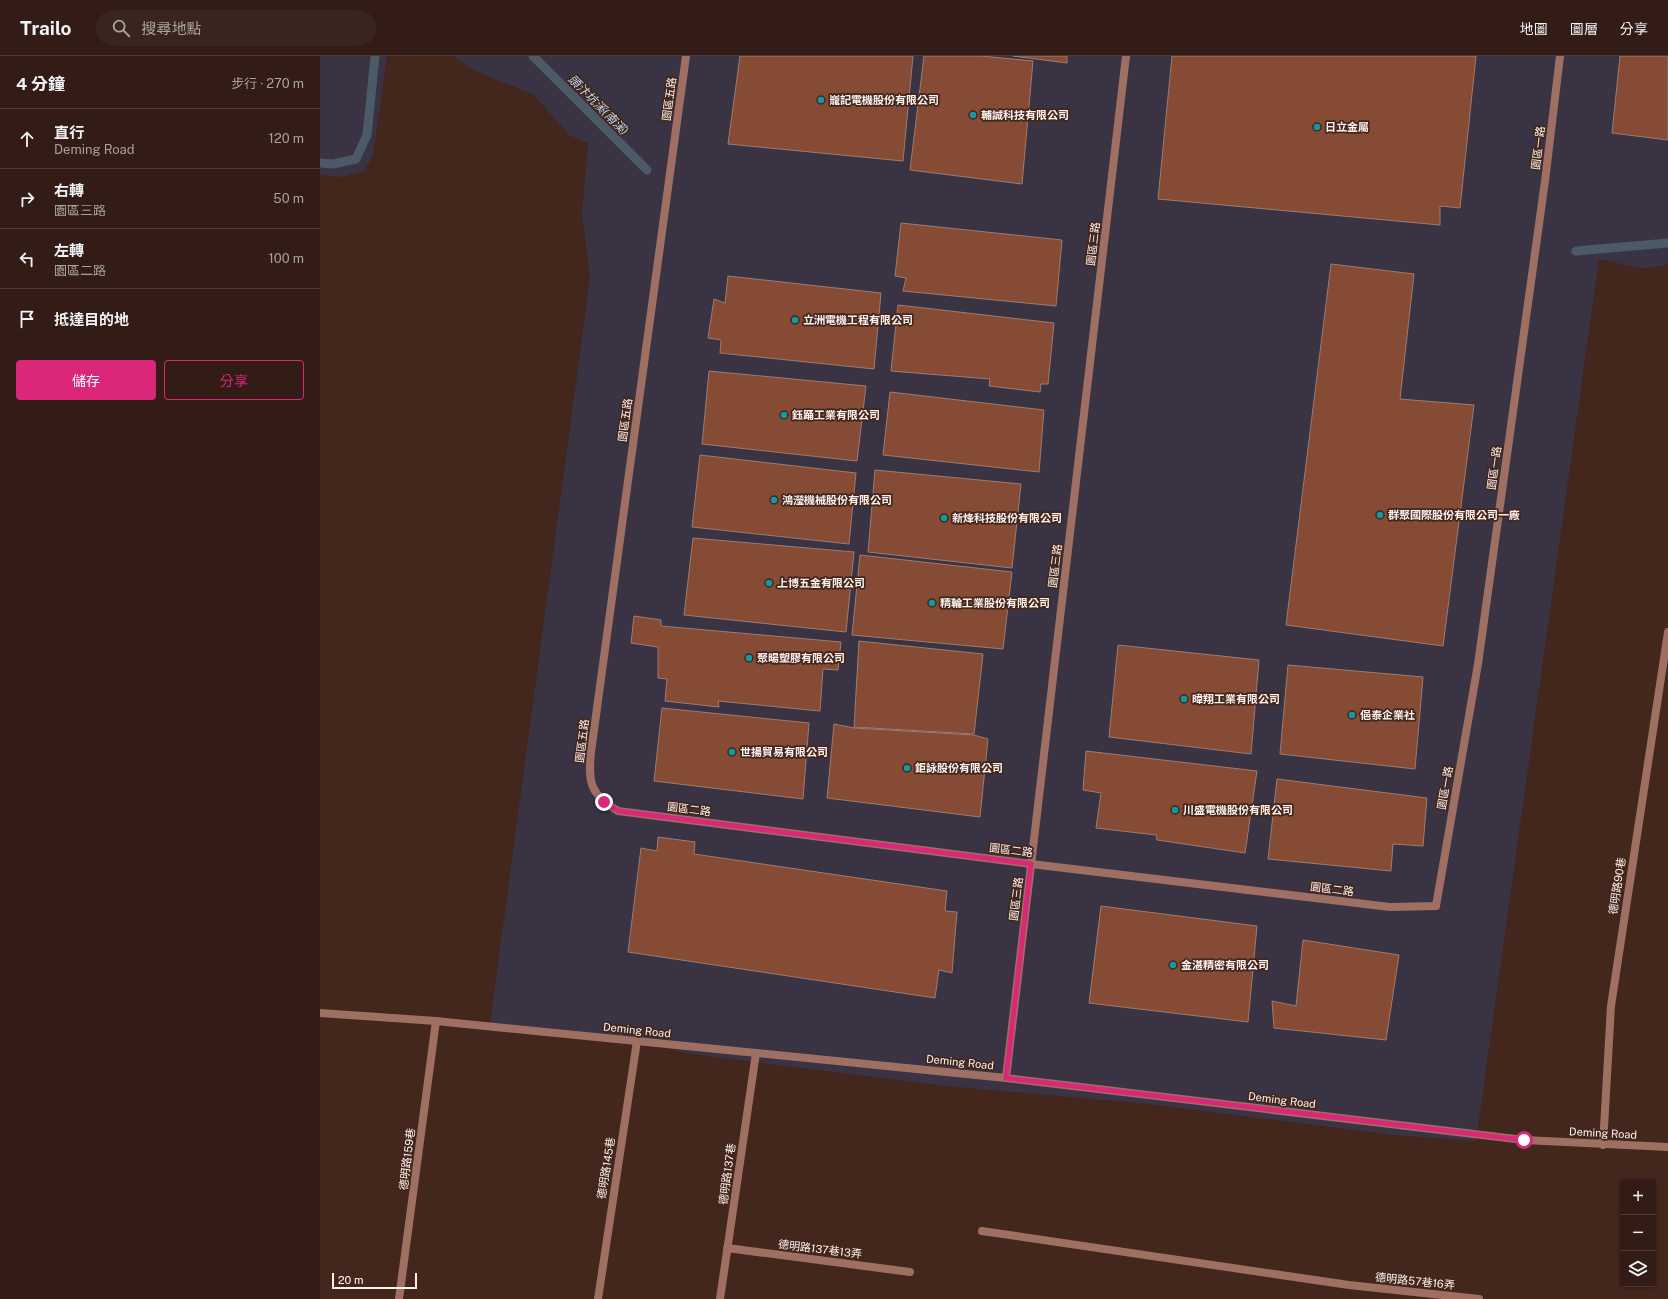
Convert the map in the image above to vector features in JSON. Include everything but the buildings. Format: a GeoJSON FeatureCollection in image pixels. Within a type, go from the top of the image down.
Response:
{"type":"FeatureCollection","features":[{"type":"Feature","properties":{"kind":"street","name":"園區五路"},"geometry":{"type":"LineString","coordinates":[[592,787],[590,770],[591,752],[686,56]]}},
{"type":"Feature","properties":{"kind":"street","name":"園區三路"},"geometry":{"type":"LineString","coordinates":[[1006,1078],[1126,56]]}},
{"type":"Feature","properties":{"kind":"street","name":"園區一路"},"geometry":{"type":"LineString","coordinates":[[1436,906],[1478,664],[1545,181],[1560,56]]}},
{"type":"Feature","properties":{"kind":"street","name":"德明路90巷"},"geometry":{"type":"LineString","coordinates":[[1603,1144],[1611,1006],[1668,632]]}},
{"type":"Feature","properties":{"kind":"street","name":"園區二路"},"geometry":{"type":"LineString","coordinates":[[592,787],[604,802],[618,811],[1031,864],[1390,907],[1436,906]]}},
{"type":"Feature","properties":{"kind":"street","name":"Deming Road"},"geometry":{"type":"LineString","coordinates":[[320,1013],[436,1021],[1006,1078],[1524,1140],[1668,1147]]}},
{"type":"Feature","properties":{"kind":"street","name":"德明路159巷"},"geometry":{"type":"LineString","coordinates":[[399,1299],[436,1021]]}},
{"type":"Feature","properties":{"kind":"street","name":"德明路145巷"},"geometry":{"type":"LineString","coordinates":[[598,1299],[637,1041]]}},
{"type":"Feature","properties":{"kind":"street","name":"德明路137巷"},"geometry":{"type":"LineString","coordinates":[[720,1299],[756,1053]]}},
{"type":"Feature","properties":{"kind":"street","name":"德明路57巷16弄"},"geometry":{"type":"LineString","coordinates":[[982,1231],[1349,1285],[1479,1299]]}},
{"type":"Feature","properties":{"kind":"street","name":"德明路137巷13弄"},"geometry":{"type":"LineString","coordinates":[[727,1248],[910,1272]]}},
{"type":"Feature","properties":{"kind":"shaded area"},"geometry":{"type":"Polygon","coordinates":[[[320,56],[387,56],[373,156],[364,171],[342,177],[320,175],[320,56]]]}},
{"type":"Feature","properties":{"kind":"shaded area"},"geometry":{"type":"Polygon","coordinates":[[[453,56],[1668,56],[1668,264],[1645,269],[1599,259],[1476,1141],[1393,1135],[1149,1104],[946,1086],[683,1053],[649,1040],[489,1031],[590,278],[582,215],[588,143],[569,135],[534,95],[473,70],[453,56]]]}},
{"type":"Feature","properties":{"kind":"waterway","name":"頭汴坑溪(南溪)"},"geometry":{"type":"LineString","coordinates":[[320,163],[333,164],[356,159],[367,135],[375,56]]}},
{"type":"Feature","properties":{"kind":"waterway","name":"頭汴坑溪(南溪)"},"geometry":{"type":"LineString","coordinates":[[533,56],[647,170]]}},
{"type":"Feature","properties":{"kind":"waterway","name":"頭汴坑溪(南溪)"},"geometry":{"type":"LineString","coordinates":[[1576,251],[1668,243]]}},
{"type":"Feature","properties":{"kind":"place","name":"巃記電機股份有限公司"},"geometry":{"type":"Point","coordinates":[821,100]}},
{"type":"Feature","properties":{"kind":"place","name":"輔誠科技有限公司"},"geometry":{"type":"Point","coordinates":[973,115]}},
{"type":"Feature","properties":{"kind":"place","name":"日立金屬"},"geometry":{"type":"Point","coordinates":[1317,127]}},
{"type":"Feature","properties":{"kind":"place","name":"立洲電機工程有限公司"},"geometry":{"type":"Point","coordinates":[795,320]}},
{"type":"Feature","properties":{"kind":"place","name":"鈺踊工業有限公司"},"geometry":{"type":"Point","coordinates":[784,415]}},
{"type":"Feature","properties":{"kind":"place","name":"鴻瀅機械股份有限公司"},"geometry":{"type":"Point","coordinates":[774,500]}},
{"type":"Feature","properties":{"kind":"place","name":"群聚國際股份有限公司一廠"},"geometry":{"type":"Point","coordinates":[1380,515]}},
{"type":"Feature","properties":{"kind":"place","name":"新烽科技股份有限公司"},"geometry":{"type":"Point","coordinates":[944,518]}},
{"type":"Feature","properties":{"kind":"place","name":"上博五金有限公司"},"geometry":{"type":"Point","coordinates":[769,583]}},
{"type":"Feature","properties":{"kind":"place","name":"精輪工業股份有限公司"},"geometry":{"type":"Point","coordinates":[932,603]}},
{"type":"Feature","properties":{"kind":"place","name":"聚暘塑膠有限公司"},"geometry":{"type":"Point","coordinates":[749,658]}},
{"type":"Feature","properties":{"kind":"place","name":"暐翔工業有限公司"},"geometry":{"type":"Point","coordinates":[1184,699]}},
{"type":"Feature","properties":{"kind":"place","name":"俋泰企業社"},"geometry":{"type":"Point","coordinates":[1352,715]}},
{"type":"Feature","properties":{"kind":"place","name":"世揚貿易有限公司"},"geometry":{"type":"Point","coordinates":[732,752]}},
{"type":"Feature","properties":{"kind":"place","name":"鉅詠股份有限公司"},"geometry":{"type":"Point","coordinates":[907,768]}},
{"type":"Feature","properties":{"kind":"place","name":"川盛電機股份有限公司"},"geometry":{"type":"Point","coordinates":[1175,810]}},
{"type":"Feature","properties":{"kind":"place","name":"金湛精密有限公司"},"geometry":{"type":"Point","coordinates":[1173,965]}},
{"type":"Feature","properties":{"kind":"route"},"geometry":{"type":"LineString","coordinates":[[604,802],[618,811],[1031,864],[1006,1078],[1524,1140]]}}]}
